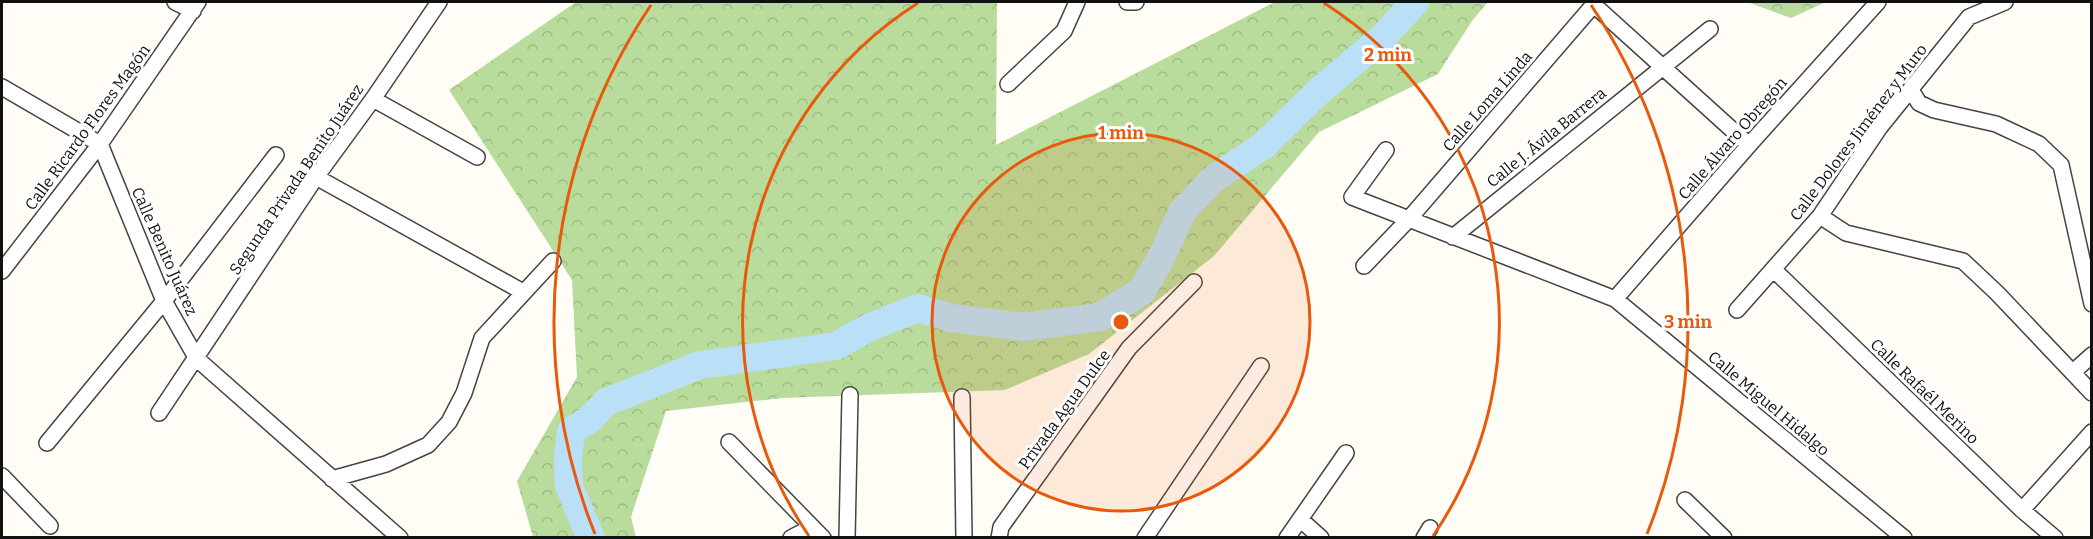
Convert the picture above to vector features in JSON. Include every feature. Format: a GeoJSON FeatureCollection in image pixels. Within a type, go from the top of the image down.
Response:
{"type":"FeatureCollection","features":[{"type":"Feature","properties":{"kind":"street"},"geometry":{"type":"LineString","coordinates":[[175,2],[195,6]]}},
{"type":"Feature","properties":{"kind":"street","name":"Segunda Privada Benito Juárez"},"geometry":{"type":"LineString","coordinates":[[159,413],[316,177],[439,2]]}},
{"type":"Feature","properties":{"kind":"street"},"geometry":{"type":"LineString","coordinates":[[1008,84],[1064,31],[1077,2]]}},
{"type":"Feature","properties":{"kind":"street"},"geometry":{"type":"LineString","coordinates":[[1127,2],[1136,2]]}},
{"type":"Feature","properties":{"kind":"street","name":"Calle Álvaro Obregón"},"geometry":{"type":"LineString","coordinates":[[1615,299],[1878,2]]}},
{"type":"Feature","properties":{"kind":"street","name":"Calle Dolores Jiménez y Muro"},"geometry":{"type":"LineString","coordinates":[[1737,310],[1820,216],[1880,127],[1969,17],[2005,2]]}},
{"type":"Feature","properties":{"kind":"street"},"geometry":{"type":"LineString","coordinates":[[1595,3],[1749,145]]}},
{"type":"Feature","properties":{"kind":"street","name":"Calle Loma Linda"},"geometry":{"type":"LineString","coordinates":[[1364,266],[1408,220],[1595,3]]}},
{"type":"Feature","properties":{"kind":"street","name":"Calle Ricardo Flores Magón"},"geometry":{"type":"LineString","coordinates":[[2,271],[100,144],[195,6]]}},
{"type":"Feature","properties":{"kind":"street","name":"Calle J. Ávila Barrera"},"geometry":{"type":"LineString","coordinates":[[1453,237],[1710,29]]}},
{"type":"Feature","properties":{"kind":"street"},"geometry":{"type":"LineString","coordinates":[[2,87],[100,144]]}},
{"type":"Feature","properties":{"kind":"street"},"geometry":{"type":"LineString","coordinates":[[1911,90],[1919,103],[1934,110],[1996,124],[2040,144],[2061,165],[2091,304]]}},
{"type":"Feature","properties":{"kind":"street"},"geometry":{"type":"LineString","coordinates":[[373,99],[477,157]]}},
{"type":"Feature","properties":{"kind":"street","name":"Calle Benito Juárez"},"geometry":{"type":"LineString","coordinates":[[100,144],[164,300],[196,359],[392,535]]}},
{"type":"Feature","properties":{"kind":"street","name":"Calle Miguel Hidalgo"},"geometry":{"type":"LineString","coordinates":[[1386,150],[1352,197],[1615,299],[1904,537]]}},
{"type":"Feature","properties":{"kind":"street"},"geometry":{"type":"LineString","coordinates":[[47,443],[164,300],[276,155]]}},
{"type":"Feature","properties":{"kind":"street"},"geometry":{"type":"LineString","coordinates":[[316,177],[523,292]]}},
{"type":"Feature","properties":{"kind":"street"},"geometry":{"type":"LineString","coordinates":[[1820,216],[1846,233],[1963,261],[1997,293],[2091,393]]}},
{"type":"Feature","properties":{"kind":"street"},"geometry":{"type":"LineString","coordinates":[[332,479],[386,464],[428,445],[454,413],[464,393],[482,338],[553,261]]}},
{"type":"Feature","properties":{"kind":"street","name":"Calle Rafaél Merino"},"geometry":{"type":"LineString","coordinates":[[1773,269],[2022,510],[2055,537]]}},
{"type":"Feature","properties":{"kind":"street","name":"Privada Agua Dulce"},"geometry":{"type":"LineString","coordinates":[[999,537],[1001,527],[1129,348],[1194,282]]}},
{"type":"Feature","properties":{"kind":"street"},"geometry":{"type":"LineString","coordinates":[[2073,372],[2091,355]]}},
{"type":"Feature","properties":{"kind":"street"},"geometry":{"type":"LineString","coordinates":[[1144,537],[1261,366]]}},
{"type":"Feature","properties":{"kind":"street"},"geometry":{"type":"LineString","coordinates":[[848,537],[850,395]]}},
{"type":"Feature","properties":{"kind":"street"},"geometry":{"type":"LineString","coordinates":[[962,397],[964,537]]}},
{"type":"Feature","properties":{"kind":"street"},"geometry":{"type":"LineString","coordinates":[[2022,510],[2091,432]]}},
{"type":"Feature","properties":{"kind":"street"},"geometry":{"type":"LineString","coordinates":[[729,442],[817,532]]}},
{"type":"Feature","properties":{"kind":"street"},"geometry":{"type":"LineString","coordinates":[[1287,537],[1346,453]]}},
{"type":"Feature","properties":{"kind":"street"},"geometry":{"type":"LineString","coordinates":[[2,476],[50,526]]}},
{"type":"Feature","properties":{"kind":"street"},"geometry":{"type":"LineString","coordinates":[[1685,500],[1724,537]]}},
{"type":"Feature","properties":{"kind":"street"},"geometry":{"type":"LineString","coordinates":[[1300,519],[1321,537]]}},
{"type":"Feature","properties":{"kind":"street"},"geometry":{"type":"LineString","coordinates":[[791,537],[817,532]]}},
{"type":"Feature","properties":{"kind":"green space"},"geometry":{"type":"Polygon","coordinates":[[[576,2],[997,2],[996,145],[1275,2],[1488,2],[1472,21],[1438,74],[1319,132],[1214,256],[1089,354],[1005,390],[782,398],[666,411],[631,517],[636,537],[533,537],[517,481],[577,377],[572,280],[449,90],[576,2]]]}},
{"type":"Feature","properties":{"kind":"green space"},"geometry":{"type":"Polygon","coordinates":[[[1747,2],[1826,2],[1791,18],[1747,2]]]}},
{"type":"Feature","properties":{"kind":"waterway"},"geometry":{"type":"LineString","coordinates":[[591,538],[569,486],[568,459],[571,431],[590,419],[606,402],[700,365],[836,346],[870,327],[918,308],[951,318],[1024,327],[1100,317],[1142,291],[1162,256],[1182,212],[1212,180],[1264,145],[1318,92],[1383,37],[1415,2]]}}]}
